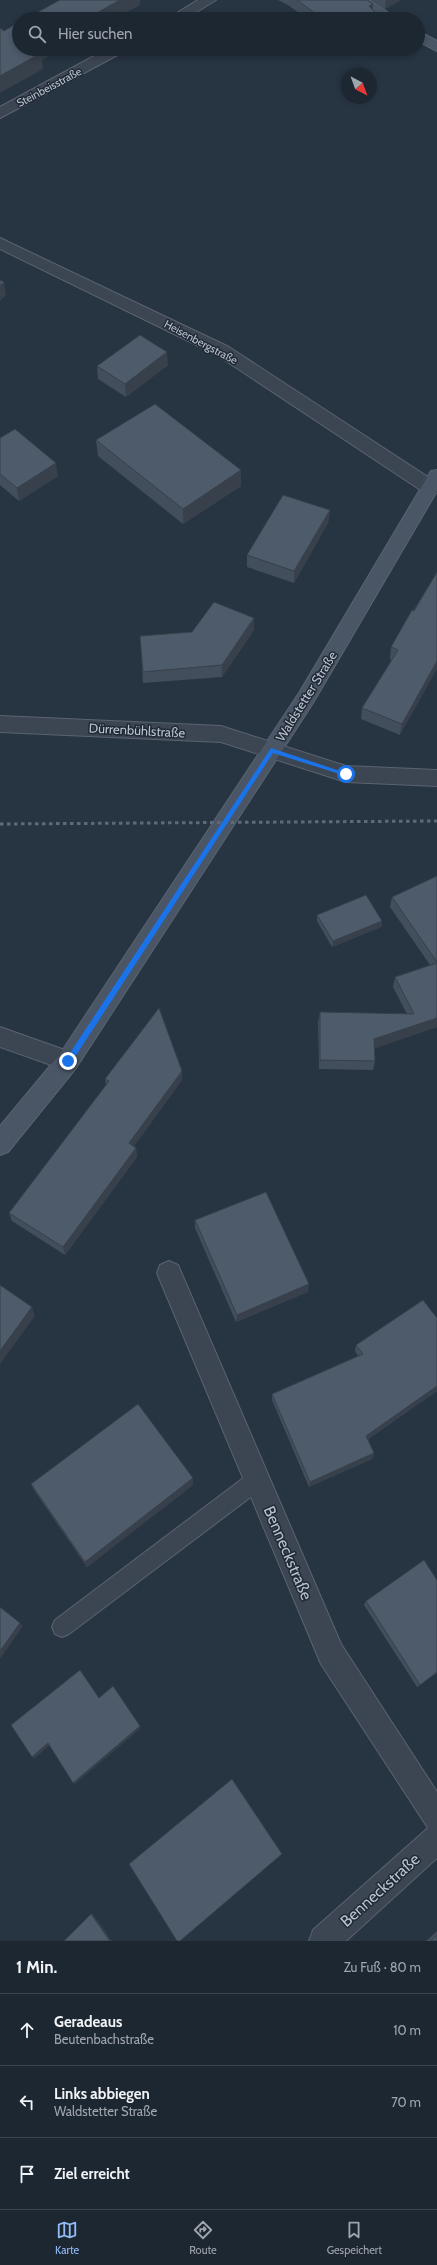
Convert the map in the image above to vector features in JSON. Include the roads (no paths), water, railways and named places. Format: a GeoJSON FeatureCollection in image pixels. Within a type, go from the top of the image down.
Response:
{"type":"FeatureCollection","features":[{"type":"Feature","properties":{"kind":"street"},"geometry":{"type":"LineString","coordinates":[[187,12],[209,0]]}},
{"type":"Feature","properties":{"kind":"street"},"geometry":{"type":"LineString","coordinates":[[359,0],[379,12]]}},
{"type":"Feature","properties":{"kind":"street"},"geometry":{"type":"LineString","coordinates":[[425,39],[437,47]]}},
{"type":"Feature","properties":{"kind":"street","name":"Steinbeisstraße"},"geometry":{"type":"LineString","coordinates":[[0,113],[105,56]]}},
{"type":"Feature","properties":{"kind":"street","name":"Heisenbergstraße"},"geometry":{"type":"LineString","coordinates":[[0,243],[223,351],[434,482]]}},
{"type":"Feature","properties":{"kind":"street","name":"Waldstetter Straße"},"geometry":{"type":"LineString","coordinates":[[0,1144],[68,1061],[306,698],[434,482]]}},
{"type":"Feature","properties":{"kind":"street","name":"Dürrenbühlstraße"},"geometry":{"type":"LineString","coordinates":[[0,724],[220,734],[346,774],[437,778]]}},
{"type":"Feature","properties":{"kind":"street"},"geometry":{"type":"LineString","coordinates":[[0,1037],[68,1061]]}},
{"type":"Feature","properties":{"kind":"street","name":"Benneckstraße"},"geometry":{"type":"LineString","coordinates":[[169,1273],[332,1654],[437,1818]]}},
{"type":"Feature","properties":{"kind":"street","name":"Benneckstraße"},"geometry":{"type":"LineString","coordinates":[[324,1941],[437,1839]]}},
{"type":"Feature","properties":{"kind":"lane"},"geometry":{"type":"LineString","coordinates":[[62,1627],[257,1480]]}},
{"type":"Feature","properties":{"kind":"railway"},"geometry":{"type":"LineString","coordinates":[[0,824],[437,821]]}}]}
